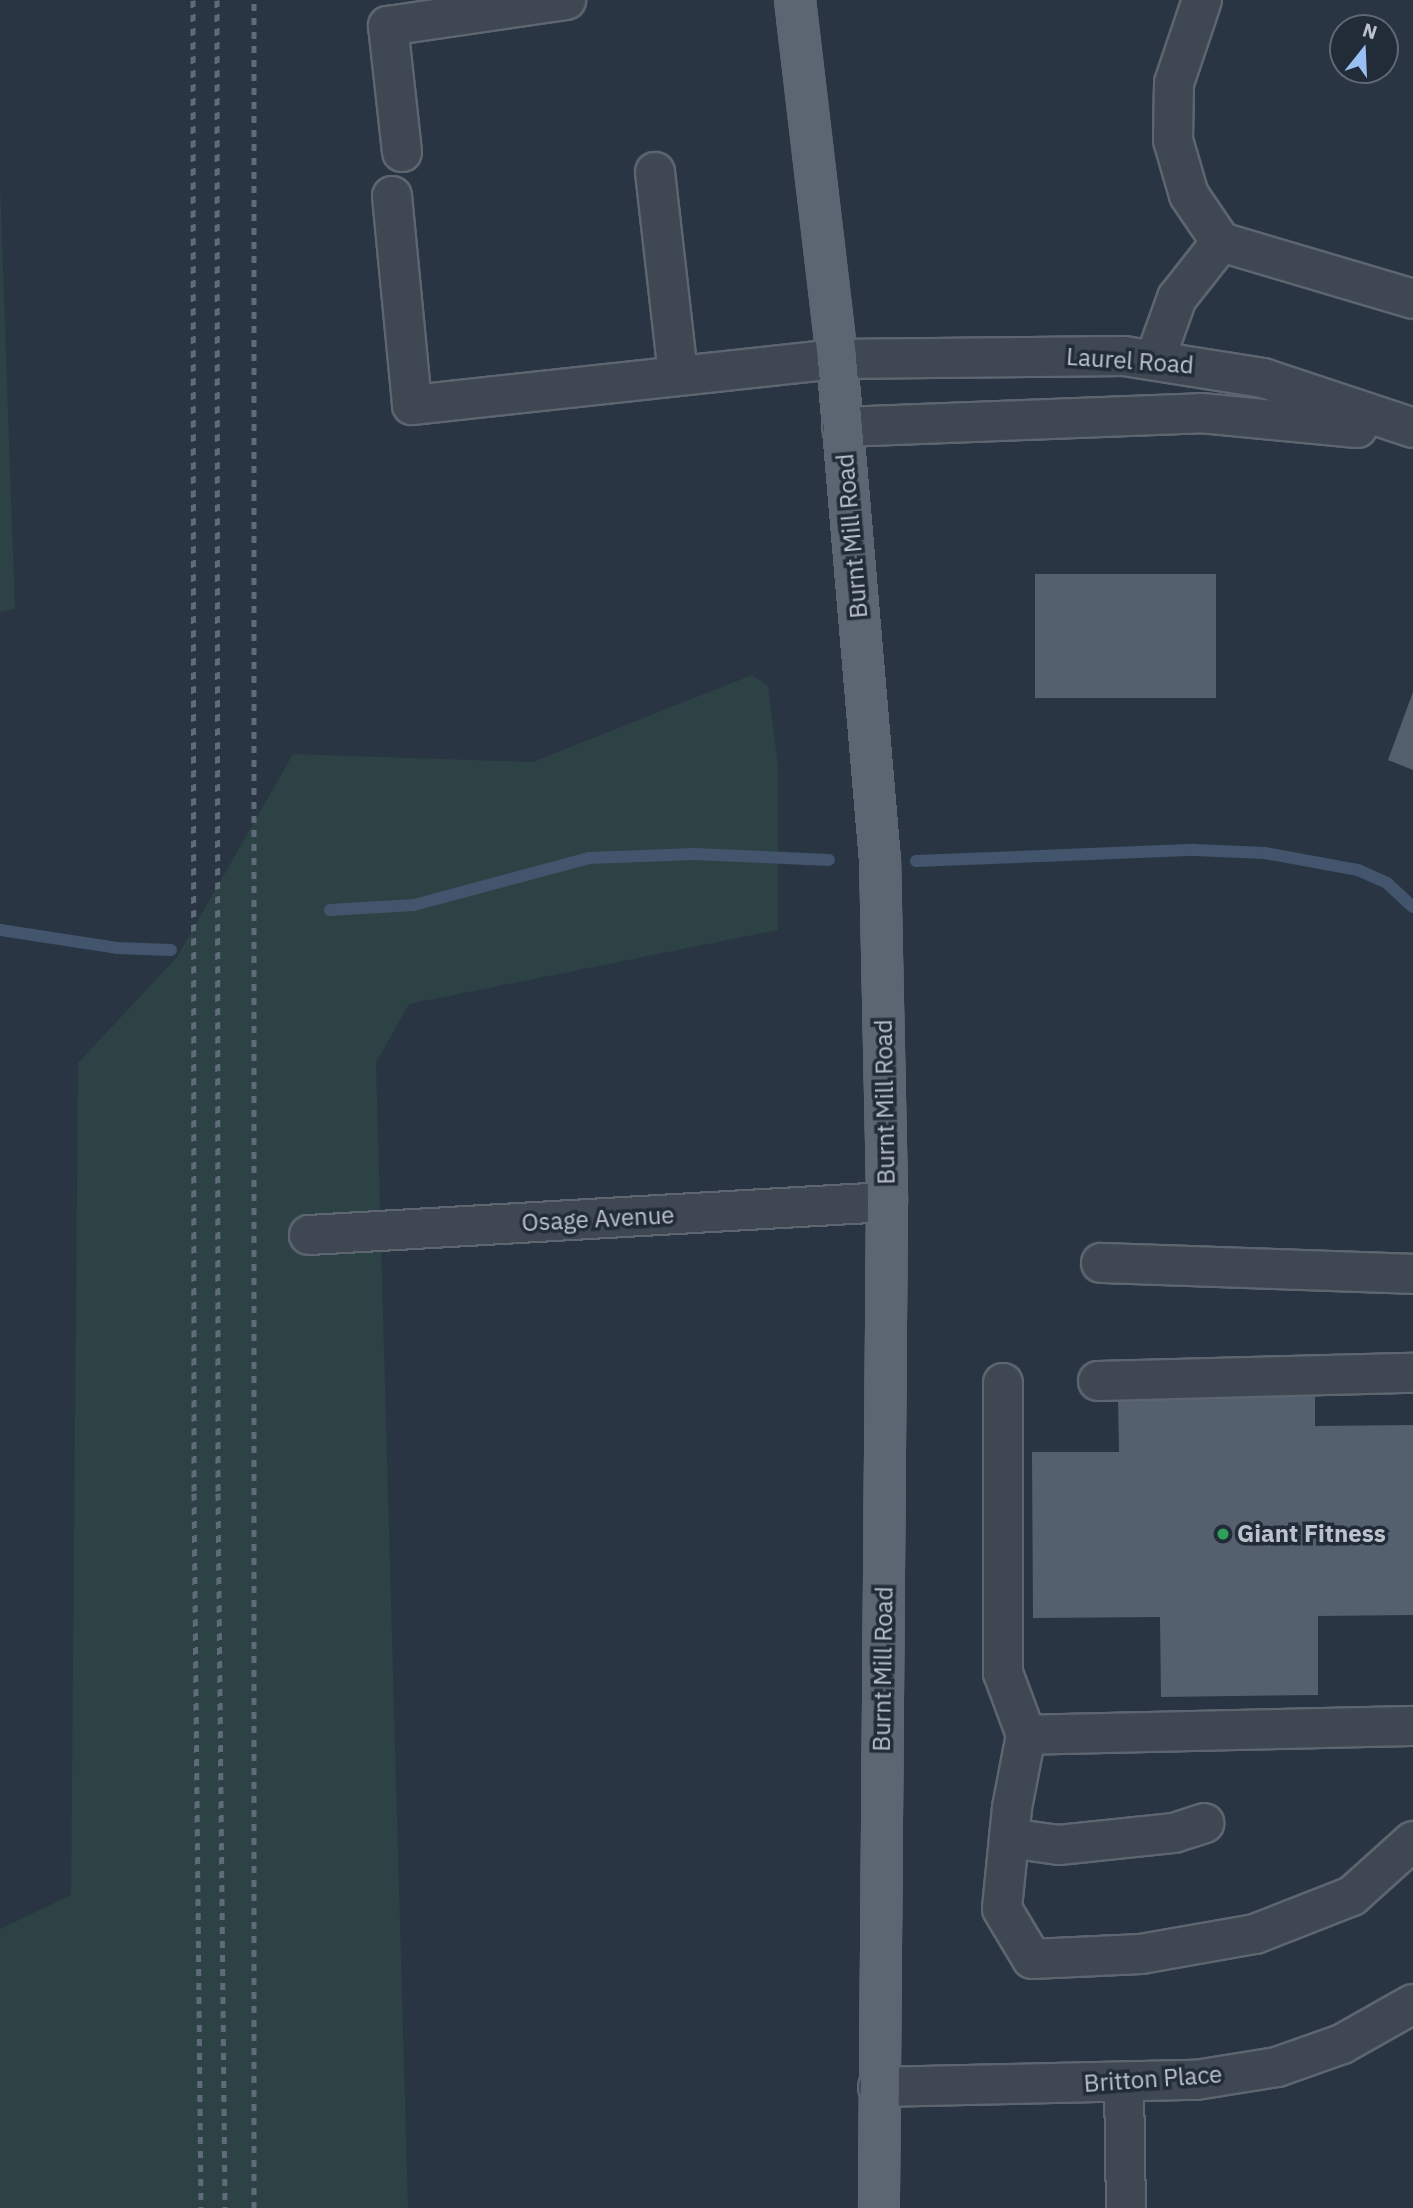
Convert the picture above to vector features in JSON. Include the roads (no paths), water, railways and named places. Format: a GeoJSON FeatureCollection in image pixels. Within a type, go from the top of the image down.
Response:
{"type":"FeatureCollection","features":[{"type":"Feature","properties":{"kind":"main road","name":"Burnt Mill Road"},"geometry":{"type":"LineString","coordinates":[[794,0],[837,359],[880,857],[887,1202],[879,2208]]}},
{"type":"Feature","properties":{"kind":"street"},"geometry":{"type":"LineString","coordinates":[[402,152],[388,26],[566,0]]}},
{"type":"Feature","properties":{"kind":"street"},"geometry":{"type":"LineString","coordinates":[[1202,0],[1174,83],[1173,140],[1189,195],[1221,242],[1413,299]]}},
{"type":"Feature","properties":{"kind":"street"},"geometry":{"type":"LineString","coordinates":[[655,172],[678,374]]}},
{"type":"Feature","properties":{"kind":"street","name":"Laurel Road"},"geometry":{"type":"LineString","coordinates":[[392,196],[412,405],[678,374],[837,359],[1156,359],[1263,378],[1413,428]]}},
{"type":"Feature","properties":{"kind":"street"},"geometry":{"type":"LineString","coordinates":[[1156,359],[1177,298],[1221,242]]}},
{"type":"Feature","properties":{"kind":"street","name":"Laurel Road"},"geometry":{"type":"LineString","coordinates":[[842,427],[1201,413],[1413,436]]}},
{"type":"Feature","properties":{"kind":"street","name":"Osage Avenue"},"geometry":{"type":"LineString","coordinates":[[309,1235],[887,1202]]}},
{"type":"Feature","properties":{"kind":"street"},"geometry":{"type":"LineString","coordinates":[[1101,1263],[1413,1274]]}},
{"type":"Feature","properties":{"kind":"street"},"geometry":{"type":"LineString","coordinates":[[1098,1381],[1413,1373]]}},
{"type":"Feature","properties":{"kind":"street"},"geometry":{"type":"LineString","coordinates":[[1003,1383],[1003,1673],[1026,1735],[1009,1838],[1002,1909],[1032,1959],[1142,1954],[1255,1934],[1352,1896],[1413,1841]]}},
{"type":"Feature","properties":{"kind":"street"},"geometry":{"type":"LineString","coordinates":[[1026,1735],[1413,1726]]}},
{"type":"Feature","properties":{"kind":"street"},"geometry":{"type":"LineString","coordinates":[[1009,1838],[1059,1845],[1174,1833],[1204,1823]]}},
{"type":"Feature","properties":{"kind":"street","name":"Britton Place"},"geometry":{"type":"LineString","coordinates":[[878,2087],[1124,2084],[1196,2080],[1277,2067],[1342,2045],[1413,2004]]}},
{"type":"Feature","properties":{"kind":"street"},"geometry":{"type":"LineString","coordinates":[[1124,2084],[1126,2208]]}},
{"type":"Feature","properties":{"kind":"waterway"},"geometry":{"type":"LineString","coordinates":[[916,861],[1194,850],[1265,853],[1358,870],[1387,883],[1413,907]]}},
{"type":"Feature","properties":{"kind":"waterway"},"geometry":{"type":"LineString","coordinates":[[330,910],[414,905],[589,858],[694,854],[829,860]]}},
{"type":"Feature","properties":{"kind":"waterway"},"geometry":{"type":"LineString","coordinates":[[0,930],[117,948],[171,950]]}},
{"type":"Feature","properties":{"kind":"railway"},"geometry":{"type":"LineString","coordinates":[[193,0],[194,1493],[201,2208]]}},
{"type":"Feature","properties":{"kind":"railway"},"geometry":{"type":"LineString","coordinates":[[217,0],[218,1493],[225,2208]]}},
{"type":"Feature","properties":{"kind":"railway"},"geometry":{"type":"LineString","coordinates":[[254,0],[254,2208]]}},
{"type":"Feature","properties":{"kind":"place","name":"Giant Fitness"},"geometry":{"type":"Point","coordinates":[1223,1534]}}]}
